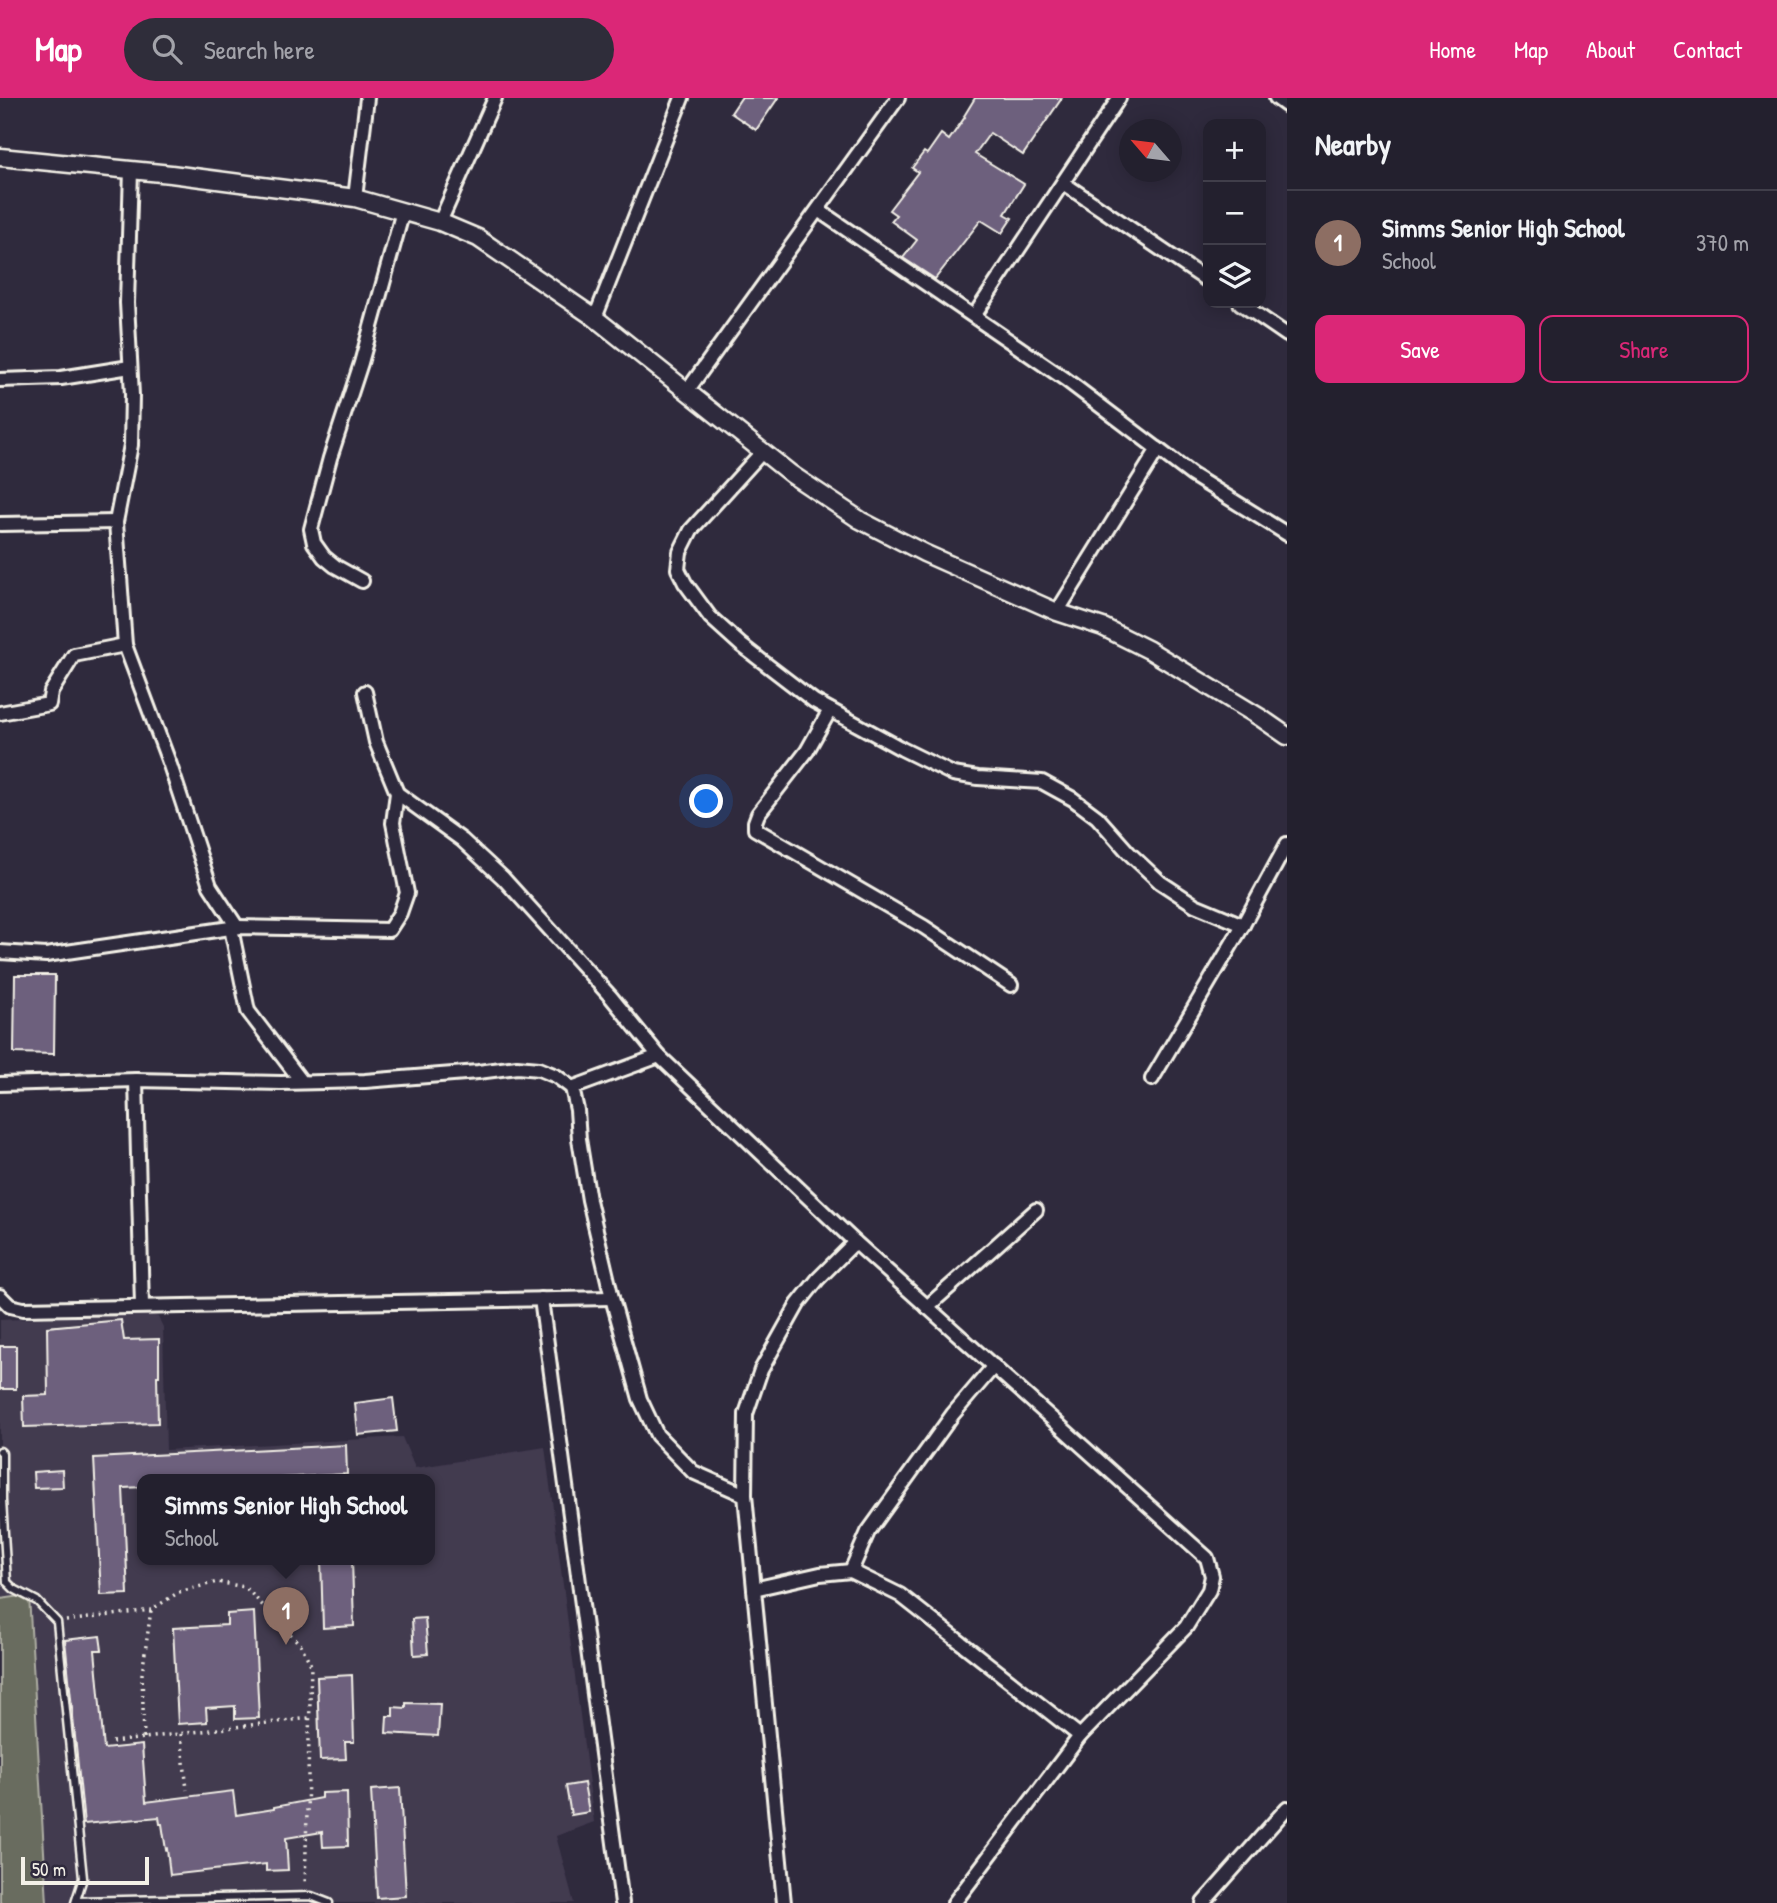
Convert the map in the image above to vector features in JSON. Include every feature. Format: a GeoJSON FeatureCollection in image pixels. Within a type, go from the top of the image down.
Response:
{"type":"FeatureCollection","features":[{"type":"Feature","properties":{"kind":"street"},"geometry":{"type":"LineString","coordinates":[[355,198],[367,98]]}},
{"type":"Feature","properties":{"kind":"street"},"geometry":{"type":"LineString","coordinates":[[440,222],[495,98]]}},
{"type":"Feature","properties":{"kind":"street"},"geometry":{"type":"LineString","coordinates":[[595,318],[682,98]]}},
{"type":"Feature","properties":{"kind":"street"},"geometry":{"type":"LineString","coordinates":[[687,391],[898,98]]}},
{"type":"Feature","properties":{"kind":"street"},"geometry":{"type":"LineString","coordinates":[[974,316],[1119,98]]}},
{"type":"Feature","properties":{"kind":"street"},"geometry":{"type":"LineString","coordinates":[[1276,98],[1287,106]]}},
{"type":"Feature","properties":{"kind":"street"},"geometry":{"type":"LineString","coordinates":[[0,157],[131,170],[355,198],[440,222],[478,238],[595,318],[791,474],[860,520],[924,554],[1057,612],[1103,627],[1149,650],[1287,736]]}},
{"type":"Feature","properties":{"kind":"street"},"geometry":{"type":"LineString","coordinates":[[131,170],[127,303],[131,445],[116,522],[125,645],[170,765],[209,886],[234,927],[248,1011],[302,1082]]}},
{"type":"Feature","properties":{"kind":"street"},"geometry":{"type":"LineString","coordinates":[[1063,183],[1203,278]]}},
{"type":"Feature","properties":{"kind":"street"},"geometry":{"type":"LineString","coordinates":[[818,210],[1065,379],[1192,475],[1287,534]]}},
{"type":"Feature","properties":{"kind":"street"},"geometry":{"type":"LineString","coordinates":[[362,581],[324,557],[314,543],[311,529],[403,211]]}},
{"type":"Feature","properties":{"kind":"street"},"geometry":{"type":"LineString","coordinates":[[1247,308],[1287,335]]}},
{"type":"Feature","properties":{"kind":"street"},"geometry":{"type":"LineString","coordinates":[[0,380],[61,378],[130,367]]}},
{"type":"Feature","properties":{"kind":"street"},"geometry":{"type":"LineString","coordinates":[[1057,612],[1158,449]]}},
{"type":"Feature","properties":{"kind":"street"},"geometry":{"type":"LineString","coordinates":[[763,451],[691,530],[680,552],[678,569],[710,617],[741,645],[814,701],[902,749],[953,774],[1042,782],[1073,799],[1097,817],[1160,882],[1195,905],[1243,925]]}},
{"type":"Feature","properties":{"kind":"street"},"geometry":{"type":"LineString","coordinates":[[0,524],[116,522]]}},
{"type":"Feature","properties":{"kind":"street"},"geometry":{"type":"LineString","coordinates":[[0,713],[49,704],[51,692],[74,655],[125,645]]}},
{"type":"Feature","properties":{"kind":"street"},"geometry":{"type":"LineString","coordinates":[[0,953],[46,955],[234,927],[389,930],[400,913],[407,893],[393,823],[397,793],[376,742],[365,692]]}},
{"type":"Feature","properties":{"kind":"street"},"geometry":{"type":"LineString","coordinates":[[830,710],[807,751],[758,814],[755,829],[924,927],[1011,985]]}},
{"type":"Feature","properties":{"kind":"street"},"geometry":{"type":"LineString","coordinates":[[397,793],[462,840],[503,878],[611,997],[659,1056],[855,1242],[1207,1558],[1212,1576],[1209,1590],[1186,1627],[1080,1736],[954,1903]]}},
{"type":"Feature","properties":{"kind":"street"},"geometry":{"type":"LineString","coordinates":[[1152,1079],[1243,925],[1287,844]]}},
{"type":"Feature","properties":{"kind":"street"},"geometry":{"type":"LineString","coordinates":[[572,1088],[659,1056]]}},
{"type":"Feature","properties":{"kind":"street"},"geometry":{"type":"LineString","coordinates":[[0,1084],[135,1080],[378,1080],[517,1067],[539,1069],[556,1076],[572,1088],[589,1200],[640,1399],[657,1435],[693,1472],[745,1494]]}},
{"type":"Feature","properties":{"kind":"street"},"geometry":{"type":"LineString","coordinates":[[135,1080],[142,1306]]}},
{"type":"Feature","properties":{"kind":"street"},"geometry":{"type":"LineString","coordinates":[[927,1307],[1037,1210]]}},
{"type":"Feature","properties":{"kind":"street"},"geometry":{"type":"LineString","coordinates":[[784,1903],[745,1494],[747,1414],[761,1370],[798,1304],[818,1279],[855,1242]]}},
{"type":"Feature","properties":{"kind":"street"},"geometry":{"type":"LineString","coordinates":[[0,1296],[10,1306],[23,1309],[612,1298]]}},
{"type":"Feature","properties":{"kind":"street"},"geometry":{"type":"LineString","coordinates":[[541,1299],[622,1903]]}},
{"type":"Feature","properties":{"kind":"street"},"geometry":{"type":"LineString","coordinates":[[851,1571],[868,1532],[953,1414],[993,1366]]}},
{"type":"Feature","properties":{"kind":"street"},"geometry":{"type":"LineString","coordinates":[[754,1589],[820,1574],[851,1571],[900,1595],[1080,1736]]}},
{"type":"Feature","properties":{"kind":"street"},"geometry":{"type":"LineString","coordinates":[[1203,1903],[1287,1808]]}},
{"type":"Feature","properties":{"kind":"lane"},"geometry":{"type":"LineString","coordinates":[[0,1451],[7,1582],[14,1590],[37,1601],[57,1622],[83,1878],[76,1902],[311,1896],[329,1903]]}},
{"type":"Feature","properties":{"kind":"path"},"geometry":{"type":"LineString","coordinates":[[57,1622],[151,1610],[179,1592],[217,1583],[245,1587],[301,1645],[311,1665],[305,1896]]}},
{"type":"Feature","properties":{"kind":"path"},"geometry":{"type":"LineString","coordinates":[[144,1738],[142,1674],[151,1610]]}},
{"type":"Feature","properties":{"kind":"path"},"geometry":{"type":"LineString","coordinates":[[112,1742],[309,1718]]}},
{"type":"Feature","properties":{"kind":"path"},"geometry":{"type":"LineString","coordinates":[[181,1734],[187,1790]]}},
{"type":"Feature","properties":{"kind":"shaded area"},"geometry":{"type":"Polygon","coordinates":[[[146,1313],[158,1317],[163,1327],[166,1450],[402,1437],[415,1468],[545,1447],[594,1822],[556,1836],[574,1903],[0,1903],[0,1320],[146,1313]]]}},
{"type":"Feature","properties":{"kind":"green space"},"geometry":{"type":"Polygon","coordinates":[[[29,1595],[47,1903],[0,1903],[0,1599],[29,1595]]]}},
{"type":"Feature","properties":{"kind":"building"},"geometry":{"type":"Polygon","coordinates":[[[741,98],[778,98],[756,130],[731,113],[741,98]]]}},
{"type":"Feature","properties":{"kind":"building"},"geometry":{"type":"Polygon","coordinates":[[[975,98],[1062,98],[1023,155],[990,133],[975,154],[1024,184],[1005,214],[1012,218],[1002,233],[981,220],[935,279],[903,258],[917,240],[891,221],[896,215],[889,210],[918,172],[912,168],[924,152],[927,154],[941,134],[949,140],[975,98]]]}},
{"type":"Feature","properties":{"kind":"building"},"geometry":{"type":"Polygon","coordinates":[[[15,975],[55,975],[54,1054],[14,1053],[15,975]]]}},
{"type":"Feature","properties":{"kind":"building"},"geometry":{"type":"Polygon","coordinates":[[[121,1320],[124,1340],[159,1339],[158,1423],[24,1427],[23,1396],[48,1395],[47,1327],[121,1320]]]}},
{"type":"Feature","properties":{"kind":"building"},"geometry":{"type":"Polygon","coordinates":[[[0,1346],[16,1346],[16,1389],[0,1389],[0,1346]]]}},
{"type":"Feature","properties":{"kind":"building"},"geometry":{"type":"Polygon","coordinates":[[[393,1398],[397,1431],[358,1435],[355,1403],[393,1398]]]}},
{"type":"Feature","properties":{"kind":"building"},"geometry":{"type":"Polygon","coordinates":[[[346,1445],[347,1474],[137,1474],[137,1487],[123,1488],[128,1594],[101,1595],[94,1458],[346,1445]]]}},
{"type":"Feature","properties":{"kind":"building"},"geometry":{"type":"Polygon","coordinates":[[[62,1470],[63,1487],[34,1488],[33,1472],[62,1470]]]}},
{"type":"Feature","properties":{"kind":"building"},"geometry":{"type":"Polygon","coordinates":[[[321,1565],[352,1565],[354,1626],[323,1628],[321,1565]]]}},
{"type":"Feature","properties":{"kind":"building"},"geometry":{"type":"Polygon","coordinates":[[[254,1612],[259,1718],[235,1719],[235,1706],[206,1708],[207,1722],[178,1724],[173,1628],[227,1625],[227,1614],[254,1612]]]}},
{"type":"Feature","properties":{"kind":"building"},"geometry":{"type":"Polygon","coordinates":[[[425,1618],[428,1654],[414,1655],[412,1619],[425,1618]]]}},
{"type":"Feature","properties":{"kind":"building"},"geometry":{"type":"Polygon","coordinates":[[[100,1636],[102,1650],[95,1650],[104,1749],[142,1745],[146,1802],[233,1791],[236,1815],[321,1798],[321,1793],[347,1792],[348,1846],[323,1847],[322,1832],[286,1838],[288,1870],[266,1871],[266,1864],[170,1875],[159,1817],[84,1824],[65,1640],[100,1636]]]}},
{"type":"Feature","properties":{"kind":"building"},"geometry":{"type":"Polygon","coordinates":[[[352,1675],[354,1742],[345,1742],[346,1759],[320,1760],[317,1677],[352,1675]]]}},
{"type":"Feature","properties":{"kind":"building"},"geometry":{"type":"Polygon","coordinates":[[[406,1703],[440,1704],[438,1736],[386,1733],[387,1716],[393,1716],[393,1707],[406,1708],[406,1703]]]}},
{"type":"Feature","properties":{"kind":"building"},"geometry":{"type":"Polygon","coordinates":[[[584,1783],[589,1812],[571,1815],[566,1786],[584,1783]]]}},
{"type":"Feature","properties":{"kind":"building"},"geometry":{"type":"Polygon","coordinates":[[[400,1788],[406,1896],[377,1898],[371,1790],[400,1788]]]}},
{"type":"Feature","properties":{"kind":"place","name":"Simms Senior High School"},"geometry":{"type":"Point","coordinates":[286,1645]}}]}
